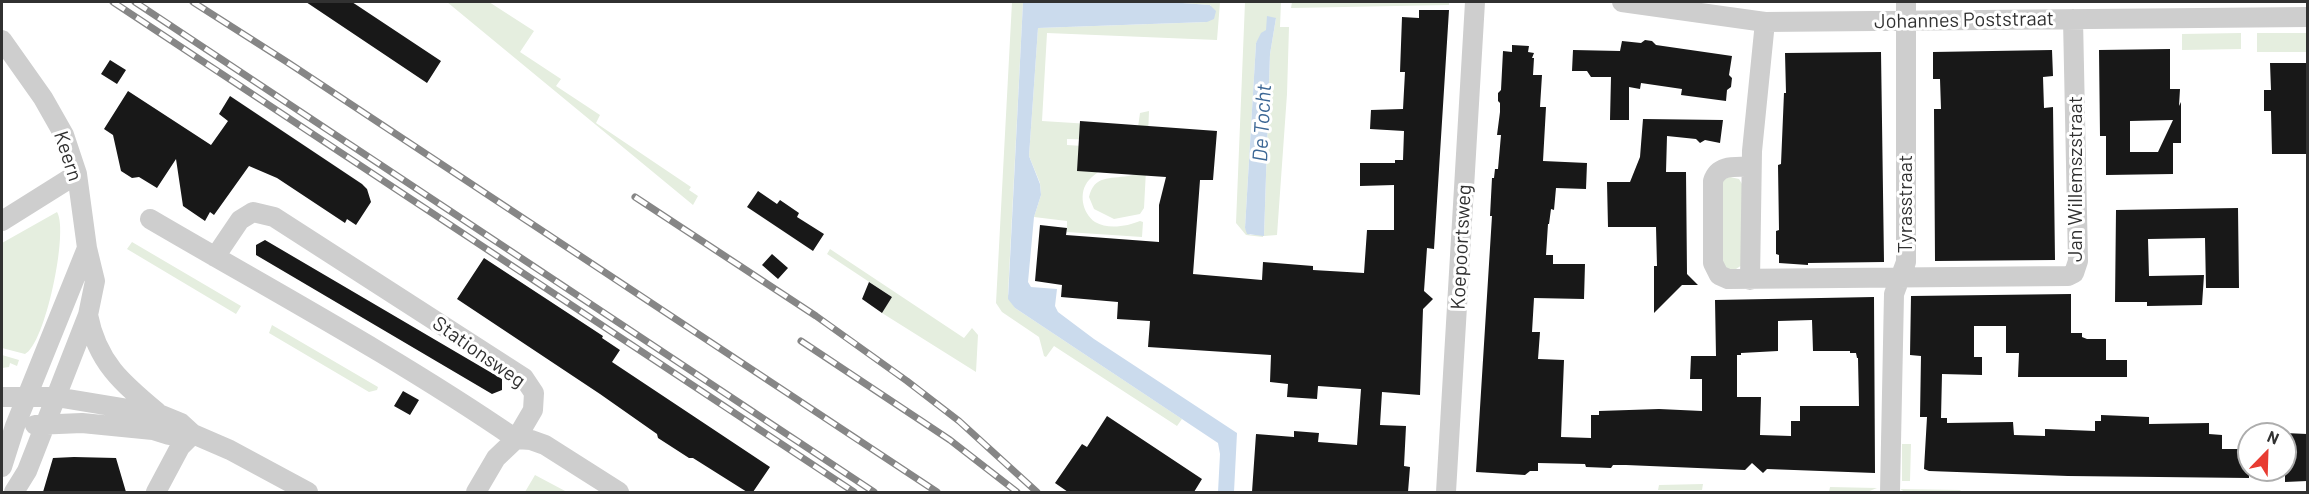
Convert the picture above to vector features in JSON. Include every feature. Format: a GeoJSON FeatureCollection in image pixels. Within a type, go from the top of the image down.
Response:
{"type":"FeatureCollection","features":[{"type":"Feature","properties":{"kind":"street","name":"Koepoortsweg"},"geometry":{"type":"LineString","coordinates":[[1446,492],[1475,2]]}},
{"type":"Feature","properties":{"kind":"street","name":"Johannes Poststraat"},"geometry":{"type":"LineString","coordinates":[[1622,2],[1765,22],[2307,17]]}},
{"type":"Feature","properties":{"kind":"street","name":"Tyrasstraat"},"geometry":{"type":"LineString","coordinates":[[1890,492],[1894,294],[1906,262],[1906,2]]}},
{"type":"Feature","properties":{"kind":"street","name":"Jan Willemszstraat"},"geometry":{"type":"LineString","coordinates":[[1900,277],[2068,276],[2074,273],[2078,261],[2073,19]]}},
{"type":"Feature","properties":{"kind":"street"},"geometry":{"type":"LineString","coordinates":[[1750,280],[1751,167],[1765,22]]}},
{"type":"Feature","properties":{"kind":"street","name":"Keern"},"geometry":{"type":"LineString","coordinates":[[2,40],[50,109],[64,135],[77,174],[94,281],[88,315],[27,471],[14,492]]}},
{"type":"Feature","properties":{"kind":"street"},"geometry":{"type":"LineString","coordinates":[[2,63],[25,73]]}},
{"type":"Feature","properties":{"kind":"street"},"geometry":{"type":"LineString","coordinates":[[1751,167],[1721,169],[1715,174],[1713,181],[1713,267],[1719,275],[1728,279],[1750,280],[1900,277]]}},
{"type":"Feature","properties":{"kind":"street"},"geometry":{"type":"LineString","coordinates":[[2,221],[77,174]]}},
{"type":"Feature","properties":{"kind":"street","name":"Stationsweg"},"geometry":{"type":"LineString","coordinates":[[215,257],[240,220],[253,212],[274,217],[524,378],[534,393],[533,411],[516,439],[501,452],[476,492]]}},
{"type":"Feature","properties":{"kind":"street"},"geometry":{"type":"LineString","coordinates":[[150,219],[413,371],[516,439],[531,440],[545,445],[619,492]]}},
{"type":"Feature","properties":{"kind":"street","name":"Keern"},"geometry":{"type":"LineString","coordinates":[[2,467],[8,427],[28,395],[87,248]]}},
{"type":"Feature","properties":{"kind":"street"},"geometry":{"type":"LineString","coordinates":[[88,315],[91,332],[110,369],[124,385],[159,414]]}},
{"type":"Feature","properties":{"kind":"street"},"geometry":{"type":"LineString","coordinates":[[2,397],[28,395],[56,397],[159,414],[181,423],[193,434],[230,450],[308,492]]}},
{"type":"Feature","properties":{"kind":"street"},"geometry":{"type":"LineString","coordinates":[[8,427],[82,423],[153,430],[170,435],[193,434]]}},
{"type":"Feature","properties":{"kind":"street"},"geometry":{"type":"LineString","coordinates":[[156,492],[180,447],[193,434]]}},
{"type":"Feature","properties":{"kind":"street"},"geometry":{"type":"LineString","coordinates":[[2,478],[4,492]]}},
{"type":"Feature","properties":{"kind":"green space"},"geometry":{"type":"Polygon","coordinates":[[[447,2],[489,2],[534,31],[520,52],[561,79],[556,86],[600,115],[596,123],[691,187],[689,190],[698,196],[693,205],[447,2]]]}},
{"type":"Feature","properties":{"kind":"green space"},"geometry":{"type":"Polygon","coordinates":[[[1012,2],[1023,2],[1008,294],[1015,308],[1182,419],[1177,426],[1054,346],[1046,357],[1044,356],[1039,337],[1002,312],[996,303],[1012,2]]]}},
{"type":"Feature","properties":{"kind":"green space"},"geometry":{"type":"Polygon","coordinates":[[[1168,2],[1220,2],[1217,40],[1047,33],[1042,121],[1138,127],[1140,113],[1149,111],[1148,137],[1143,141],[1067,139],[1067,145],[1148,150],[1101,170],[1089,180],[1083,190],[1084,208],[1095,222],[1112,227],[1140,221],[1143,222],[1142,237],[1067,232],[1067,221],[1034,217],[1041,195],[1040,183],[1029,156],[1038,28],[1207,22],[1211,5],[1168,2]]]}},
{"type":"Feature","properties":{"kind":"green space"},"geometry":{"type":"Polygon","coordinates":[[[1245,2],[1281,2],[1280,27],[1289,27],[1287,94],[1277,235],[1264,236],[1270,54],[1276,18],[1256,43],[1245,228],[1250,235],[1263,235],[1263,237],[1246,235],[1236,223],[1245,2]]]}},
{"type":"Feature","properties":{"kind":"green space"},"geometry":{"type":"Polygon","coordinates":[[[1292,2],[1449,3],[1449,5],[1291,8],[1292,2]]]}},
{"type":"Feature","properties":{"kind":"green space"},"geometry":{"type":"Polygon","coordinates":[[[2241,33],[2241,49],[2182,50],[2182,34],[2241,33]]]}},
{"type":"Feature","properties":{"kind":"green space"},"geometry":{"type":"Polygon","coordinates":[[[2257,33],[2307,33],[2307,52],[2257,52],[2257,33]]]}},
{"type":"Feature","properties":{"kind":"green space"},"geometry":{"type":"Polygon","coordinates":[[[1146,170],[1144,208],[1140,214],[1114,219],[1094,209],[1089,197],[1091,190],[1099,181],[1130,176],[1146,170]]]}},
{"type":"Feature","properties":{"kind":"green space"},"geometry":{"type":"Polygon","coordinates":[[[1730,177],[1739,179],[1742,184],[1742,265],[1733,271],[1723,268],[1720,263],[1723,179],[1730,177]]]}},
{"type":"Feature","properties":{"kind":"green space"},"geometry":{"type":"Polygon","coordinates":[[[57,212],[60,223],[60,241],[57,263],[53,287],[40,331],[33,346],[25,354],[2,348],[2,243],[57,212]]]}},
{"type":"Feature","properties":{"kind":"green space"},"geometry":{"type":"Polygon","coordinates":[[[132,242],[241,306],[236,314],[127,249],[132,242]]]}},
{"type":"Feature","properties":{"kind":"green space"},"geometry":{"type":"Polygon","coordinates":[[[830,249],[964,338],[972,328],[978,335],[976,372],[882,313],[892,297],[827,254],[830,249]]]}},
{"type":"Feature","properties":{"kind":"green space"},"geometry":{"type":"Polygon","coordinates":[[[272,325],[378,387],[377,390],[369,392],[269,333],[272,325]]]}},
{"type":"Feature","properties":{"kind":"green space"},"geometry":{"type":"Polygon","coordinates":[[[2,355],[19,360],[17,366],[10,363],[9,367],[2,368],[2,355]]]}},
{"type":"Feature","properties":{"kind":"green space"},"geometry":{"type":"Polygon","coordinates":[[[1902,444],[1911,444],[1910,481],[1902,481],[1902,444]]]}},
{"type":"Feature","properties":{"kind":"green space"},"geometry":{"type":"Polygon","coordinates":[[[535,475],[567,492],[525,492],[535,475]]]}},
{"type":"Feature","properties":{"kind":"green space"},"geometry":{"type":"Polygon","coordinates":[[[1703,484],[1702,490],[1658,490],[1659,485],[1703,484]]]}},
{"type":"Feature","properties":{"kind":"green space"},"geometry":{"type":"Polygon","coordinates":[[[1830,487],[1877,488],[1867,492],[1829,492],[1830,487]]]}},
{"type":"Feature","properties":{"kind":"green space"},"geometry":{"type":"Polygon","coordinates":[[[1900,489],[1961,490],[1959,492],[1905,492],[1900,489]]]}},
{"type":"Feature","properties":{"kind":"water"},"geometry":{"type":"Polygon","coordinates":[[[1023,2],[1168,2],[1210,5],[1216,11],[1214,19],[1207,22],[1038,28],[1029,156],[1040,184],[1041,195],[1034,217],[1028,282],[1031,287],[1057,289],[1055,306],[1058,312],[1094,339],[1237,433],[1234,492],[1218,492],[1220,454],[1218,443],[1015,308],[1008,299],[1023,2]]]}},
{"type":"Feature","properties":{"kind":"water","name":"De Tocht"},"geometry":{"type":"Polygon","coordinates":[[[1267,16],[1276,18],[1270,54],[1264,236],[1247,234],[1245,228],[1256,43],[1261,33],[1266,30],[1267,16]]]}},
{"type":"Feature","properties":{"kind":"building"},"geometry":{"type":"Polygon","coordinates":[[[306,2],[352,2],[441,61],[427,83],[306,2]]]}},
{"type":"Feature","properties":{"kind":"building"},"geometry":{"type":"Polygon","coordinates":[[[1419,10],[1449,10],[1434,249],[1427,248],[1424,291],[1433,299],[1423,309],[1420,395],[1382,392],[1380,425],[1406,426],[1404,466],[1410,467],[1408,492],[1252,492],[1256,434],[1294,437],[1294,431],[1319,433],[1318,442],[1357,445],[1361,389],[1318,386],[1317,399],[1287,397],[1288,384],[1270,382],[1271,355],[1148,347],[1150,321],[1117,319],[1118,302],[1061,297],[1062,285],[1035,281],[1040,225],[1067,228],[1066,235],[1159,242],[1159,205],[1166,177],[1077,171],[1080,121],[1217,131],[1213,180],[1200,180],[1193,274],[1262,280],[1263,262],[1313,266],[1313,270],[1364,273],[1367,230],[1394,230],[1394,185],[1360,186],[1360,163],[1395,163],[1395,160],[1403,160],[1404,131],[1370,129],[1371,110],[1403,109],[1405,72],[1400,72],[1402,17],[1419,18],[1419,10]]]}},
{"type":"Feature","properties":{"kind":"building"},"geometry":{"type":"Polygon","coordinates":[[[1645,40],[1652,41],[1656,45],[1732,56],[1729,75],[1732,78],[1731,87],[1727,90],[1726,101],[1681,95],[1682,89],[1641,83],[1640,89],[1629,87],[1629,120],[1610,120],[1611,77],[1591,77],[1587,71],[1572,71],[1573,50],[1620,51],[1622,41],[1641,43],[1645,40]]]}},
{"type":"Feature","properties":{"kind":"building"},"geometry":{"type":"Polygon","coordinates":[[[1512,45],[1529,46],[1528,52],[1534,53],[1533,75],[1542,75],[1540,107],[1546,107],[1543,161],[1587,163],[1586,189],[1556,188],[1554,210],[1551,209],[1548,224],[1546,255],[1553,255],[1553,264],[1585,264],[1584,299],[1534,298],[1532,332],[1540,332],[1538,359],[1564,360],[1561,437],[1591,438],[1591,415],[1599,415],[1599,411],[1659,409],[1702,411],[1702,379],[1690,379],[1691,356],[1716,356],[1715,300],[1874,297],[1875,473],[1767,469],[1763,473],[1752,463],[1745,470],[1626,465],[1613,465],[1611,468],[1586,467],[1585,464],[1538,463],[1538,471],[1530,471],[1525,475],[1476,472],[1492,216],[1490,216],[1492,178],[1494,178],[1495,169],[1498,169],[1501,135],[1497,135],[1500,112],[1498,93],[1501,90],[1503,51],[1512,52],[1512,45]],[[1812,320],[1778,321],[1778,351],[1737,355],[1737,397],[1761,397],[1760,435],[1791,436],[1791,421],[1800,421],[1800,406],[1859,406],[1856,353],[1813,351],[1812,320]]]}},
{"type":"Feature","properties":{"kind":"building"},"geometry":{"type":"Polygon","coordinates":[[[2170,49],[2170,89],[2180,89],[2179,106],[2181,102],[2181,143],[2173,143],[2173,174],[2106,175],[2106,136],[2100,136],[2099,50],[2170,49]],[[2173,120],[2130,121],[2130,152],[2158,152],[2173,120]]]}},
{"type":"Feature","properties":{"kind":"building"},"geometry":{"type":"Polygon","coordinates":[[[2052,50],[2053,76],[2043,77],[2044,108],[2053,107],[2055,260],[1935,261],[1934,109],[1941,109],[1940,79],[1933,79],[1933,52],[2052,50]]]}},
{"type":"Feature","properties":{"kind":"building"},"geometry":{"type":"Polygon","coordinates":[[[1881,52],[1884,262],[1808,263],[1808,265],[1779,263],[1779,255],[1776,254],[1776,231],[1779,230],[1778,165],[1781,164],[1784,93],[1786,93],[1785,53],[1881,52]]]}},
{"type":"Feature","properties":{"kind":"building"},"geometry":{"type":"Polygon","coordinates":[[[110,60],[126,70],[117,84],[101,74],[110,60]]]}},
{"type":"Feature","properties":{"kind":"building"},"geometry":{"type":"Polygon","coordinates":[[[2270,63],[2307,63],[2307,154],[2272,154],[2271,111],[2264,111],[2264,90],[2271,90],[2270,63]]]}},
{"type":"Feature","properties":{"kind":"building"},"geometry":{"type":"Polygon","coordinates":[[[128,91],[211,145],[228,121],[219,114],[230,96],[362,184],[367,189],[371,202],[356,225],[347,219],[345,223],[277,178],[249,166],[214,215],[210,212],[205,221],[183,206],[176,159],[157,188],[139,177],[132,178],[121,171],[113,135],[104,129],[128,91]]]}},
{"type":"Feature","properties":{"kind":"building"},"geometry":{"type":"Polygon","coordinates":[[[1643,119],[1723,120],[1720,143],[1705,140],[1700,143],[1696,139],[1667,136],[1666,172],[1686,172],[1687,274],[1698,285],[1682,285],[1654,313],[1654,266],[1657,266],[1656,227],[1608,227],[1607,182],[1630,182],[1640,157],[1643,119]]]}},
{"type":"Feature","properties":{"kind":"building"},"geometry":{"type":"Polygon","coordinates":[[[758,191],[777,204],[780,200],[799,213],[797,217],[824,234],[813,251],[747,207],[758,191]]]}},
{"type":"Feature","properties":{"kind":"building"},"geometry":{"type":"Polygon","coordinates":[[[2238,208],[2239,288],[2206,288],[2205,238],[2148,239],[2149,276],[2204,275],[2202,305],[2147,306],[2147,302],[2115,302],[2116,210],[2238,208]]]}},
{"type":"Feature","properties":{"kind":"building"},"geometry":{"type":"Polygon","coordinates":[[[265,240],[502,379],[502,390],[492,394],[256,255],[256,245],[265,240]]]}},
{"type":"Feature","properties":{"kind":"building"},"geometry":{"type":"Polygon","coordinates":[[[772,254],[788,268],[778,279],[762,265],[772,254]]]}},
{"type":"Feature","properties":{"kind":"building"},"geometry":{"type":"Polygon","coordinates":[[[484,258],[603,336],[602,338],[620,350],[612,362],[770,467],[753,492],[747,492],[658,438],[657,434],[600,394],[457,299],[484,258]]]}},
{"type":"Feature","properties":{"kind":"building"},"geometry":{"type":"Polygon","coordinates":[[[869,282],[892,297],[882,313],[862,299],[869,282]]]}},
{"type":"Feature","properties":{"kind":"building"},"geometry":{"type":"Polygon","coordinates":[[[2071,294],[2071,333],[2082,333],[2082,337],[2087,339],[2106,339],[2106,360],[2127,360],[2127,377],[2018,377],[2019,353],[2006,353],[2006,326],[1974,326],[1974,357],[1982,357],[1982,375],[1942,374],[1941,418],[1947,418],[1947,423],[2013,422],[2014,435],[2045,436],[2045,429],[2095,431],[2095,421],[2101,421],[2101,415],[2149,417],[2149,424],[2209,423],[2209,434],[2222,435],[2222,449],[2237,449],[2237,478],[2068,476],[1924,469],[1927,417],[1920,417],[1921,356],[1910,355],[1911,296],[2071,294]]]}},
{"type":"Feature","properties":{"kind":"building"},"geometry":{"type":"Polygon","coordinates":[[[403,391],[419,400],[410,415],[394,406],[403,391]]]}},
{"type":"Feature","properties":{"kind":"building"},"geometry":{"type":"Polygon","coordinates":[[[1107,416],[1202,479],[1194,492],[1068,492],[1055,483],[1082,444],[1087,447],[1107,416]]]}},
{"type":"Feature","properties":{"kind":"building"},"geometry":{"type":"Polygon","coordinates":[[[2297,434],[2307,434],[2307,481],[2297,481],[2297,434]]]}},
{"type":"Feature","properties":{"kind":"building"},"geometry":{"type":"Polygon","coordinates":[[[53,458],[116,458],[126,492],[43,492],[53,458]]]}},
{"type":"Feature","properties":{"kind":"railway"},"geometry":{"type":"LineString","coordinates":[[113,2],[854,492]]}},
{"type":"Feature","properties":{"kind":"railway"},"geometry":{"type":"LineString","coordinates":[[135,2],[874,492]]}},
{"type":"Feature","properties":{"kind":"railway"},"geometry":{"type":"LineString","coordinates":[[193,2],[937,492]]}},
{"type":"Feature","properties":{"kind":"railway"},"geometry":{"type":"LineString","coordinates":[[635,197],[816,316],[907,381],[959,421],[1037,492]]}},
{"type":"Feature","properties":{"kind":"railway"},"geometry":{"type":"LineString","coordinates":[[801,341],[950,440],[1017,492]]}}]}
